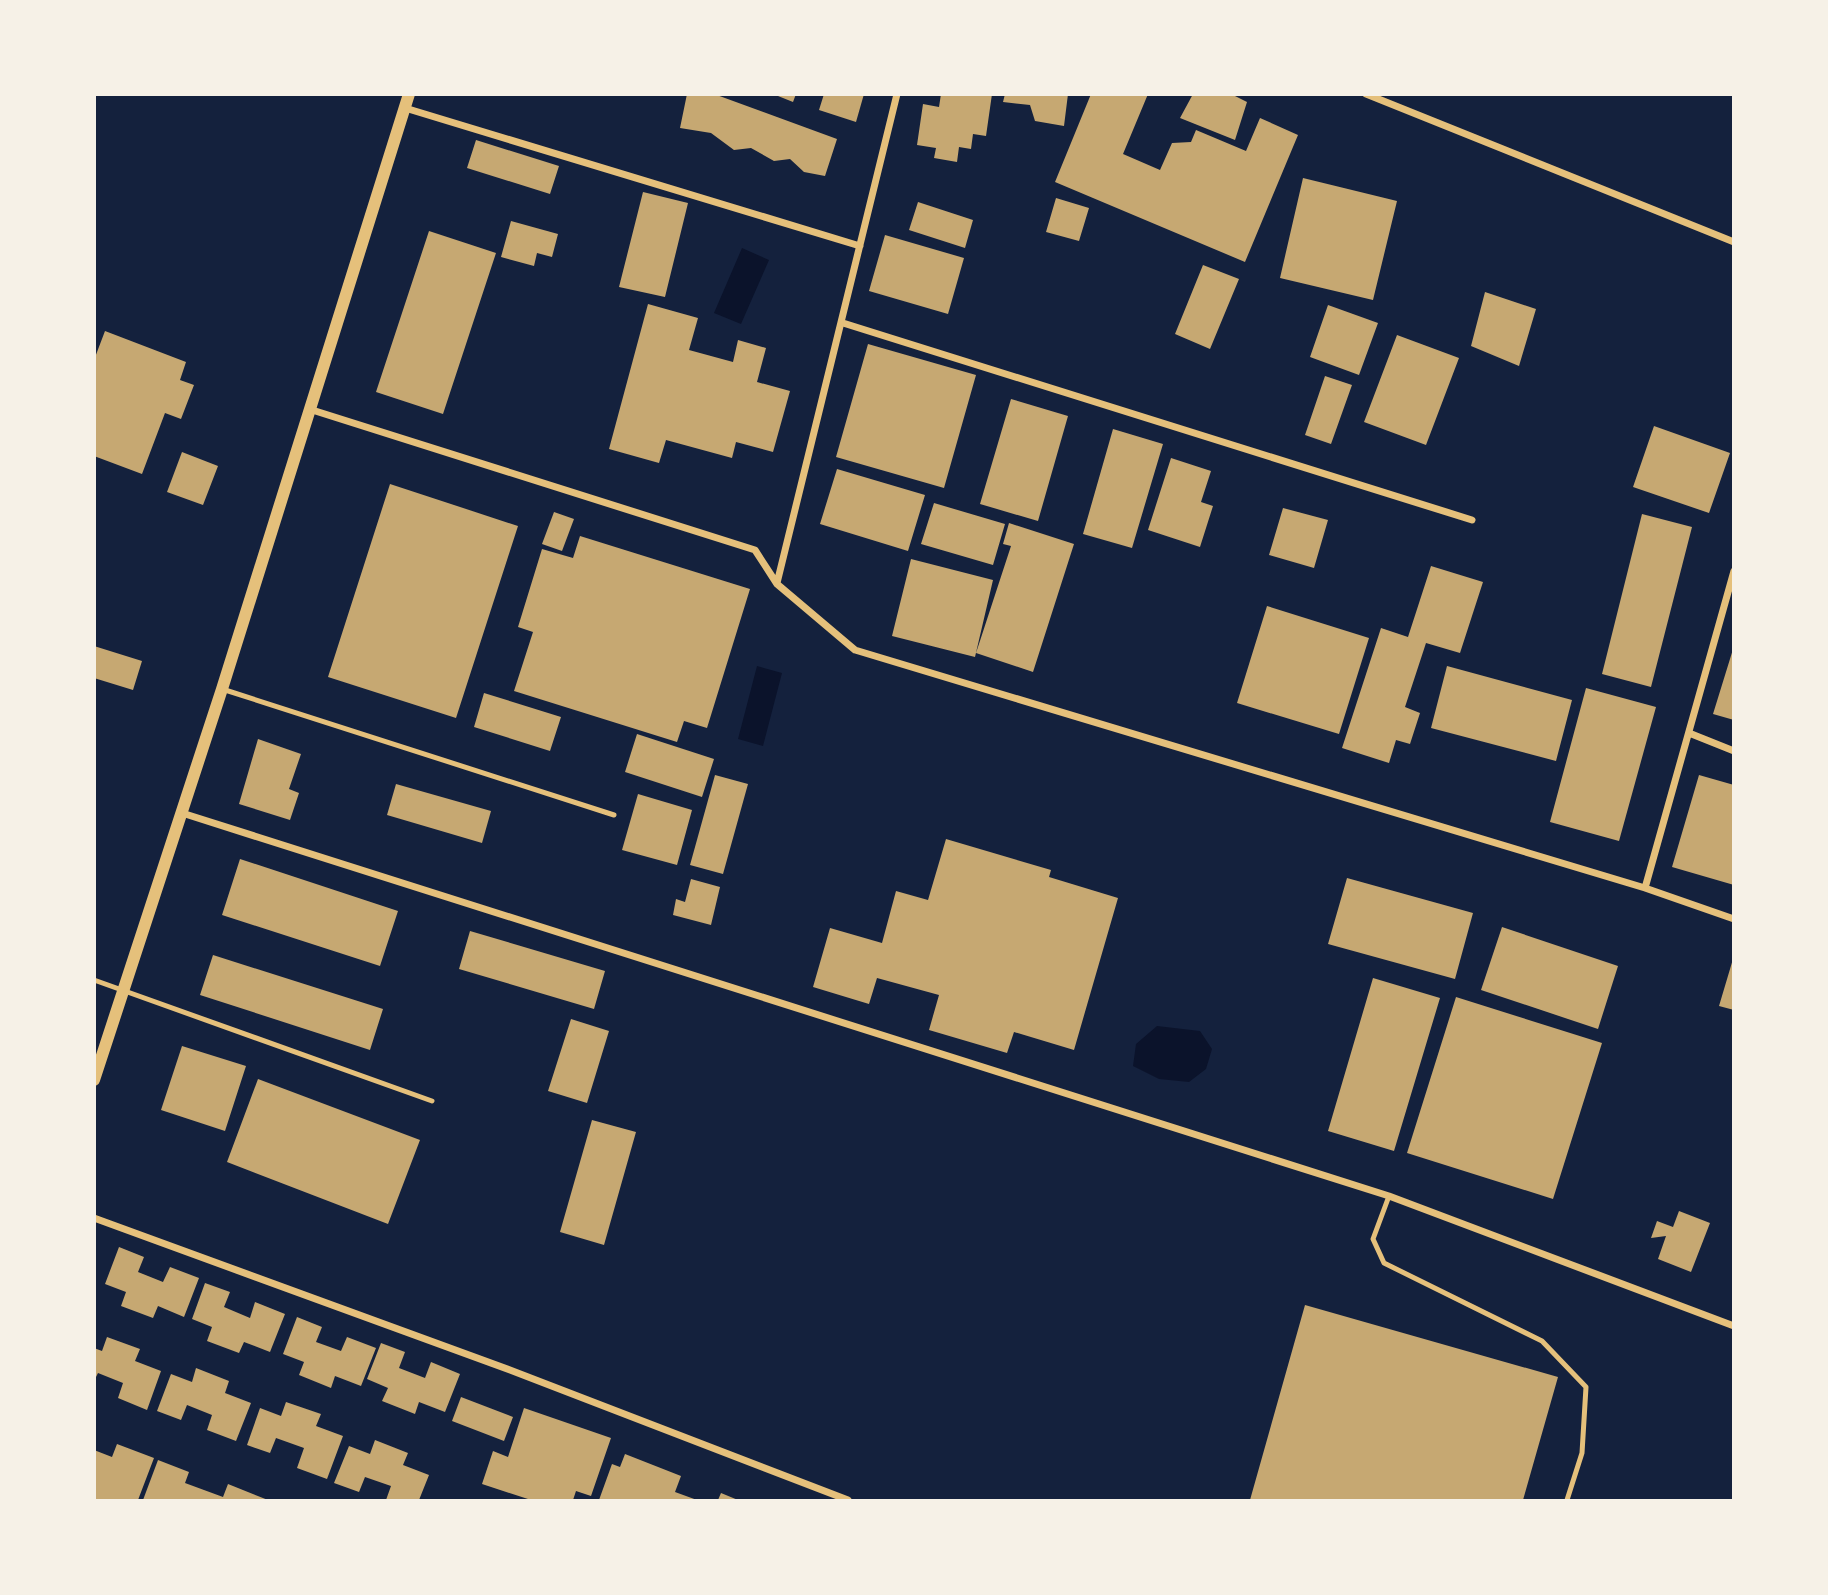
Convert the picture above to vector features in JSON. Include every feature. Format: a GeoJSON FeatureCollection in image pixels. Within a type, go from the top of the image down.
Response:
{"type":"FeatureCollection","features":[{"type":"Feature","properties":{"kind":"street"},"geometry":{"type":"LineString","coordinates":[[94,1080],[222,689],[308,408],[409,94]]}},
{"type":"Feature","properties":{"kind":"street"},"geometry":{"type":"LineString","coordinates":[[778,584],[897,94]]}},
{"type":"Feature","properties":{"kind":"street"},"geometry":{"type":"LineString","coordinates":[[1366,94],[1734,242]]}},
{"type":"Feature","properties":{"kind":"street"},"geometry":{"type":"LineString","coordinates":[[405,108],[860,246]]}},
{"type":"Feature","properties":{"kind":"street"},"geometry":{"type":"LineString","coordinates":[[843,323],[1472,520]]}},
{"type":"Feature","properties":{"kind":"street"},"geometry":{"type":"LineString","coordinates":[[308,408],[755,550],[778,584],[855,650],[1645,888],[1734,919]]}},
{"type":"Feature","properties":{"kind":"street"},"geometry":{"type":"LineString","coordinates":[[1645,888],[1730,598],[1734,571]]}},
{"type":"Feature","properties":{"kind":"street"},"geometry":{"type":"LineString","coordinates":[[1689,733],[1734,751]]}},
{"type":"Feature","properties":{"kind":"street"},"geometry":{"type":"LineString","coordinates":[[182,813],[1390,1196],[1734,1326]]}},
{"type":"Feature","properties":{"kind":"street"},"geometry":{"type":"LineString","coordinates":[[94,1218],[510,1370],[848,1500]]}},
{"type":"Feature","properties":{"kind":"lane"},"geometry":{"type":"LineString","coordinates":[[222,689],[614,815]]}},
{"type":"Feature","properties":{"kind":"lane"},"geometry":{"type":"LineString","coordinates":[[94,980],[432,1101]]}},
{"type":"Feature","properties":{"kind":"lane"},"geometry":{"type":"LineString","coordinates":[[1390,1196],[1373,1239],[1384,1263],[1542,1341],[1586,1387],[1582,1453],[1567,1500]]}},
{"type":"Feature","properties":{"kind":"water"},"geometry":{"type":"Polygon","coordinates":[[[742,248],[769,260],[741,324],[714,313],[742,248]]]}},
{"type":"Feature","properties":{"kind":"water"},"geometry":{"type":"Polygon","coordinates":[[[757,666],[782,673],[763,746],[738,739],[757,666]]]}},
{"type":"Feature","properties":{"kind":"water"},"geometry":{"type":"Polygon","coordinates":[[[1157,1026],[1200,1031],[1212,1049],[1206,1069],[1189,1082],[1159,1079],[1133,1066],[1136,1044],[1157,1026]]]}},
{"type":"Feature","properties":{"kind":"building"},"geometry":{"type":"Polygon","coordinates":[[[687,94],[714,94],[837,139],[825,176],[804,172],[790,159],[774,161],[751,148],[734,150],[711,133],[680,128],[687,94]]]}},
{"type":"Feature","properties":{"kind":"building"},"geometry":{"type":"Polygon","coordinates":[[[773,94],[796,94],[793,102],[773,94]]]}},
{"type":"Feature","properties":{"kind":"building"},"geometry":{"type":"Polygon","coordinates":[[[824,94],[864,94],[856,122],[819,110],[824,94]]]}},
{"type":"Feature","properties":{"kind":"building"},"geometry":{"type":"Polygon","coordinates":[[[941,94],[992,94],[986,136],[973,134],[971,149],[959,147],[957,162],[934,158],[936,148],[917,145],[923,104],[939,107],[941,94]]]}},
{"type":"Feature","properties":{"kind":"building"},"geometry":{"type":"Polygon","coordinates":[[[1005,94],[1068,94],[1064,126],[1035,121],[1030,105],[1003,102],[1005,94]]]}},
{"type":"Feature","properties":{"kind":"building"},"geometry":{"type":"Polygon","coordinates":[[[1091,94],[1148,94],[1123,154],[1160,170],[1172,143],[1191,142],[1196,130],[1246,151],[1260,118],[1298,135],[1245,262],[1055,182],[1091,94]]]}},
{"type":"Feature","properties":{"kind":"building"},"geometry":{"type":"Polygon","coordinates":[[[1193,94],[1231,94],[1247,102],[1235,140],[1180,118],[1193,94]]]}},
{"type":"Feature","properties":{"kind":"building"},"geometry":{"type":"Polygon","coordinates":[[[476,140],[559,166],[550,194],[467,168],[476,140]]]}},
{"type":"Feature","properties":{"kind":"building"},"geometry":{"type":"Polygon","coordinates":[[[1303,178],[1397,201],[1373,300],[1280,278],[1303,178]]]}},
{"type":"Feature","properties":{"kind":"building"},"geometry":{"type":"Polygon","coordinates":[[[643,192],[688,203],[665,297],[619,287],[643,192]]]}},
{"type":"Feature","properties":{"kind":"building"},"geometry":{"type":"Polygon","coordinates":[[[1056,198],[1089,208],[1079,241],[1046,232],[1056,198]]]}},
{"type":"Feature","properties":{"kind":"building"},"geometry":{"type":"Polygon","coordinates":[[[918,202],[973,220],[965,248],[909,230],[918,202]]]}},
{"type":"Feature","properties":{"kind":"building"},"geometry":{"type":"Polygon","coordinates":[[[511,221],[558,234],[552,257],[537,253],[534,266],[501,257],[511,221]]]}},
{"type":"Feature","properties":{"kind":"building"},"geometry":{"type":"Polygon","coordinates":[[[429,231],[496,253],[443,414],[376,392],[429,231]]]}},
{"type":"Feature","properties":{"kind":"building"},"geometry":{"type":"Polygon","coordinates":[[[885,235],[964,258],[948,314],[869,291],[885,235]]]}},
{"type":"Feature","properties":{"kind":"building"},"geometry":{"type":"Polygon","coordinates":[[[1203,265],[1239,279],[1210,349],[1175,334],[1203,265]]]}},
{"type":"Feature","properties":{"kind":"building"},"geometry":{"type":"Polygon","coordinates":[[[1485,292],[1536,309],[1519,366],[1471,346],[1485,292]]]}},
{"type":"Feature","properties":{"kind":"building"},"geometry":{"type":"Polygon","coordinates":[[[648,304],[698,318],[689,350],[733,362],[738,340],[766,348],[757,382],[790,391],[773,452],[736,442],[732,458],[666,440],[659,463],[609,449],[648,304]]]}},
{"type":"Feature","properties":{"kind":"building"},"geometry":{"type":"Polygon","coordinates":[[[1328,305],[1378,323],[1359,375],[1310,357],[1328,305]]]}},
{"type":"Feature","properties":{"kind":"building"},"geometry":{"type":"Polygon","coordinates":[[[105,331],[186,362],[180,380],[194,385],[181,419],[165,413],[142,474],[94,456],[94,360],[105,331]]]}},
{"type":"Feature","properties":{"kind":"building"},"geometry":{"type":"Polygon","coordinates":[[[1397,335],[1459,358],[1426,445],[1364,422],[1397,335]]]}},
{"type":"Feature","properties":{"kind":"building"},"geometry":{"type":"Polygon","coordinates":[[[868,344],[976,375],[944,488],[836,457],[868,344]]]}},
{"type":"Feature","properties":{"kind":"building"},"geometry":{"type":"Polygon","coordinates":[[[1325,376],[1352,385],[1331,444],[1305,435],[1325,376]]]}},
{"type":"Feature","properties":{"kind":"building"},"geometry":{"type":"Polygon","coordinates":[[[1011,399],[1068,416],[1038,521],[980,504],[1011,399]]]}},
{"type":"Feature","properties":{"kind":"building"},"geometry":{"type":"Polygon","coordinates":[[[1654,426],[1730,453],[1709,513],[1633,487],[1654,426]]]}},
{"type":"Feature","properties":{"kind":"building"},"geometry":{"type":"Polygon","coordinates":[[[1113,429],[1163,444],[1132,548],[1083,534],[1113,429]]]}},
{"type":"Feature","properties":{"kind":"building"},"geometry":{"type":"Polygon","coordinates":[[[182,452],[218,466],[203,505],[167,492],[182,452]]]}},
{"type":"Feature","properties":{"kind":"building"},"geometry":{"type":"Polygon","coordinates":[[[1171,458],[1211,471],[1201,502],[1213,506],[1200,547],[1148,530],[1171,458]]]}},
{"type":"Feature","properties":{"kind":"building"},"geometry":{"type":"Polygon","coordinates":[[[837,469],[925,495],[908,551],[820,524],[837,469]]]}},
{"type":"Feature","properties":{"kind":"building"},"geometry":{"type":"Polygon","coordinates":[[[390,484],[518,526],[456,718],[328,677],[390,484]]]}},
{"type":"Feature","properties":{"kind":"building"},"geometry":{"type":"Polygon","coordinates":[[[934,503],[1005,524],[993,565],[921,544],[934,503]]]}},
{"type":"Feature","properties":{"kind":"building"},"geometry":{"type":"Polygon","coordinates":[[[1283,508],[1328,520],[1314,568],[1269,555],[1283,508]]]}},
{"type":"Feature","properties":{"kind":"building"},"geometry":{"type":"Polygon","coordinates":[[[554,512],[574,519],[562,551],[542,544],[554,512]]]}},
{"type":"Feature","properties":{"kind":"building"},"geometry":{"type":"Polygon","coordinates":[[[1642,514],[1692,527],[1651,687],[1602,674],[1642,514]]]}},
{"type":"Feature","properties":{"kind":"building"},"geometry":{"type":"Polygon","coordinates":[[[1009,523],[1074,544],[1033,672],[976,653],[1011,546],[1003,544],[1009,523]]]}},
{"type":"Feature","properties":{"kind":"building"},"geometry":{"type":"Polygon","coordinates":[[[580,536],[750,589],[707,728],[684,721],[677,742],[514,691],[533,632],[518,627],[542,549],[573,558],[580,536]]]}},
{"type":"Feature","properties":{"kind":"building"},"geometry":{"type":"Polygon","coordinates":[[[911,559],[993,580],[975,657],[892,636],[911,559]]]}},
{"type":"Feature","properties":{"kind":"building"},"geometry":{"type":"Polygon","coordinates":[[[1431,566],[1483,582],[1460,653],[1426,643],[1405,707],[1420,713],[1410,744],[1396,740],[1389,763],[1342,748],[1381,628],[1408,637],[1431,566]]]}},
{"type":"Feature","properties":{"kind":"building"},"geometry":{"type":"Polygon","coordinates":[[[1267,606],[1369,638],[1339,734],[1237,703],[1267,606]]]}},
{"type":"Feature","properties":{"kind":"building"},"geometry":{"type":"Polygon","coordinates":[[[94,646],[142,661],[133,690],[94,678],[94,646]]]}},
{"type":"Feature","properties":{"kind":"building"},"geometry":{"type":"Polygon","coordinates":[[[1734,646],[1734,720],[1713,714],[1734,646]]]}},
{"type":"Feature","properties":{"kind":"building"},"geometry":{"type":"Polygon","coordinates":[[[1447,666],[1572,700],[1556,761],[1431,728],[1447,666]]]}},
{"type":"Feature","properties":{"kind":"building"},"geometry":{"type":"Polygon","coordinates":[[[1586,688],[1656,707],[1619,841],[1550,822],[1586,688]]]}},
{"type":"Feature","properties":{"kind":"building"},"geometry":{"type":"Polygon","coordinates":[[[484,693],[561,717],[550,751],[474,727],[484,693]]]}},
{"type":"Feature","properties":{"kind":"building"},"geometry":{"type":"Polygon","coordinates":[[[637,734],[714,759],[702,797],[625,772],[637,734]]]}},
{"type":"Feature","properties":{"kind":"building"},"geometry":{"type":"Polygon","coordinates":[[[258,739],[301,754],[289,789],[299,793],[290,820],[239,804],[258,739]]]}},
{"type":"Feature","properties":{"kind":"building"},"geometry":{"type":"Polygon","coordinates":[[[715,775],[748,784],[723,874],[690,865],[715,775]]]}},
{"type":"Feature","properties":{"kind":"building"},"geometry":{"type":"Polygon","coordinates":[[[1699,775],[1734,785],[1734,885],[1672,867],[1699,775]]]}},
{"type":"Feature","properties":{"kind":"building"},"geometry":{"type":"Polygon","coordinates":[[[396,784],[491,811],[482,843],[387,815],[396,784]]]}},
{"type":"Feature","properties":{"kind":"building"},"geometry":{"type":"Polygon","coordinates":[[[638,794],[692,810],[677,865],[622,850],[638,794]]]}},
{"type":"Feature","properties":{"kind":"building"},"geometry":{"type":"Polygon","coordinates":[[[946,839],[1051,870],[1049,877],[1118,898],[1074,1050],[1014,1032],[1007,1053],[929,1030],[939,995],[877,978],[869,1004],[813,987],[830,928],[882,943],[896,891],[928,900],[946,839]]]}},
{"type":"Feature","properties":{"kind":"building"},"geometry":{"type":"Polygon","coordinates":[[[240,859],[398,911],[380,966],[222,915],[240,859]]]}},
{"type":"Feature","properties":{"kind":"building"},"geometry":{"type":"Polygon","coordinates":[[[1347,878],[1473,913],[1455,979],[1328,944],[1347,878]]]}},
{"type":"Feature","properties":{"kind":"building"},"geometry":{"type":"Polygon","coordinates":[[[691,879],[720,887],[711,925],[673,915],[676,899],[685,902],[691,879]]]}},
{"type":"Feature","properties":{"kind":"building"},"geometry":{"type":"Polygon","coordinates":[[[1502,927],[1618,966],[1598,1029],[1481,990],[1502,927]]]}},
{"type":"Feature","properties":{"kind":"building"},"geometry":{"type":"Polygon","coordinates":[[[470,931],[605,971],[594,1009],[459,969],[470,931]]]}},
{"type":"Feature","properties":{"kind":"building"},"geometry":{"type":"Polygon","coordinates":[[[213,955],[383,1009],[370,1050],[200,995],[213,955]]]}},
{"type":"Feature","properties":{"kind":"building"},"geometry":{"type":"Polygon","coordinates":[[[1734,959],[1734,1010],[1719,1006],[1734,959]]]}},
{"type":"Feature","properties":{"kind":"building"},"geometry":{"type":"Polygon","coordinates":[[[1373,978],[1440,998],[1394,1151],[1328,1131],[1373,978]]]}},
{"type":"Feature","properties":{"kind":"building"},"geometry":{"type":"Polygon","coordinates":[[[1456,997],[1602,1043],[1553,1199],[1407,1153],[1456,997]]]}},
{"type":"Feature","properties":{"kind":"building"},"geometry":{"type":"Polygon","coordinates":[[[571,1019],[609,1031],[587,1103],[548,1091],[571,1019]]]}},
{"type":"Feature","properties":{"kind":"building"},"geometry":{"type":"Polygon","coordinates":[[[182,1046],[246,1066],[225,1131],[161,1110],[182,1046]]]}},
{"type":"Feature","properties":{"kind":"building"},"geometry":{"type":"Polygon","coordinates":[[[258,1079],[420,1140],[388,1224],[227,1162],[258,1079]]]}},
{"type":"Feature","properties":{"kind":"building"},"geometry":{"type":"Polygon","coordinates":[[[592,1120],[636,1132],[604,1245],[560,1232],[592,1120]]]}},
{"type":"Feature","properties":{"kind":"building"},"geometry":{"type":"Polygon","coordinates":[[[1679,1211],[1710,1223],[1691,1272],[1658,1259],[1666,1236],[1651,1238],[1657,1221],[1673,1227],[1679,1211]]]}},
{"type":"Feature","properties":{"kind":"building"},"geometry":{"type":"Polygon","coordinates":[[[119,1247],[144,1257],[138,1272],[163,1282],[170,1267],[199,1278],[184,1317],[158,1306],[153,1318],[121,1306],[126,1292],[105,1284],[119,1247]]]}},
{"type":"Feature","properties":{"kind":"building"},"geometry":{"type":"Polygon","coordinates":[[[205,1283],[230,1292],[224,1307],[250,1318],[255,1302],[285,1314],[270,1352],[244,1342],[239,1353],[207,1341],[212,1327],[192,1319],[205,1283]]]}},
{"type":"Feature","properties":{"kind":"building"},"geometry":{"type":"Polygon","coordinates":[[[1305,1305],[1558,1377],[1523,1500],[1250,1500],[1305,1305]]]}},
{"type":"Feature","properties":{"kind":"building"},"geometry":{"type":"Polygon","coordinates":[[[297,1317],[322,1327],[316,1342],[341,1351],[347,1337],[376,1348],[361,1386],[335,1376],[331,1388],[299,1375],[304,1362],[283,1354],[297,1317]]]}},
{"type":"Feature","properties":{"kind":"building"},"geometry":{"type":"Polygon","coordinates":[[[107,1337],[140,1349],[135,1361],[161,1371],[147,1410],[118,1398],[123,1383],[98,1373],[94,1381],[94,1348],[102,1351],[107,1337]]]}},
{"type":"Feature","properties":{"kind":"building"},"geometry":{"type":"Polygon","coordinates":[[[381,1343],[405,1352],[399,1368],[425,1378],[431,1362],[460,1374],[445,1412],[419,1402],[415,1414],[382,1401],[388,1388],[367,1379],[381,1343]]]}},
{"type":"Feature","properties":{"kind":"building"},"geometry":{"type":"Polygon","coordinates":[[[196,1368],[229,1381],[225,1393],[251,1403],[236,1441],[207,1430],[212,1415],[187,1405],[181,1420],[157,1411],[171,1374],[192,1382],[196,1368]]]}},
{"type":"Feature","properties":{"kind":"building"},"geometry":{"type":"Polygon","coordinates":[[[461,1397],[513,1417],[504,1441],[452,1421],[461,1397]]]}},
{"type":"Feature","properties":{"kind":"building"},"geometry":{"type":"Polygon","coordinates":[[[286,1402],[321,1414],[316,1426],[343,1436],[327,1479],[297,1468],[304,1448],[276,1438],[270,1453],[247,1445],[260,1408],[281,1416],[286,1402]]]}},
{"type":"Feature","properties":{"kind":"building"},"geometry":{"type":"Polygon","coordinates":[[[524,1408],[611,1438],[591,1496],[576,1491],[573,1500],[531,1500],[482,1484],[493,1451],[508,1457],[524,1408]]]}},
{"type":"Feature","properties":{"kind":"building"},"geometry":{"type":"Polygon","coordinates":[[[375,1440],[408,1453],[403,1465],[429,1475],[419,1500],[386,1500],[391,1486],[365,1477],[359,1492],[334,1483],[349,1446],[370,1454],[375,1440]]]}},
{"type":"Feature","properties":{"kind":"building"},"geometry":{"type":"Polygon","coordinates":[[[117,1444],[154,1458],[138,1500],[94,1500],[94,1450],[112,1457],[117,1444]]]}},
{"type":"Feature","properties":{"kind":"building"},"geometry":{"type":"Polygon","coordinates":[[[625,1454],[681,1476],[675,1492],[697,1500],[599,1500],[612,1464],[620,1467],[625,1454]]]}},
{"type":"Feature","properties":{"kind":"building"},"geometry":{"type":"Polygon","coordinates":[[[158,1460],[189,1472],[185,1483],[223,1497],[228,1484],[268,1500],[143,1500],[158,1460]]]}},
{"type":"Feature","properties":{"kind":"building"},"geometry":{"type":"Polygon","coordinates":[[[721,1493],[738,1500],[718,1500],[721,1493]]]}}]}
